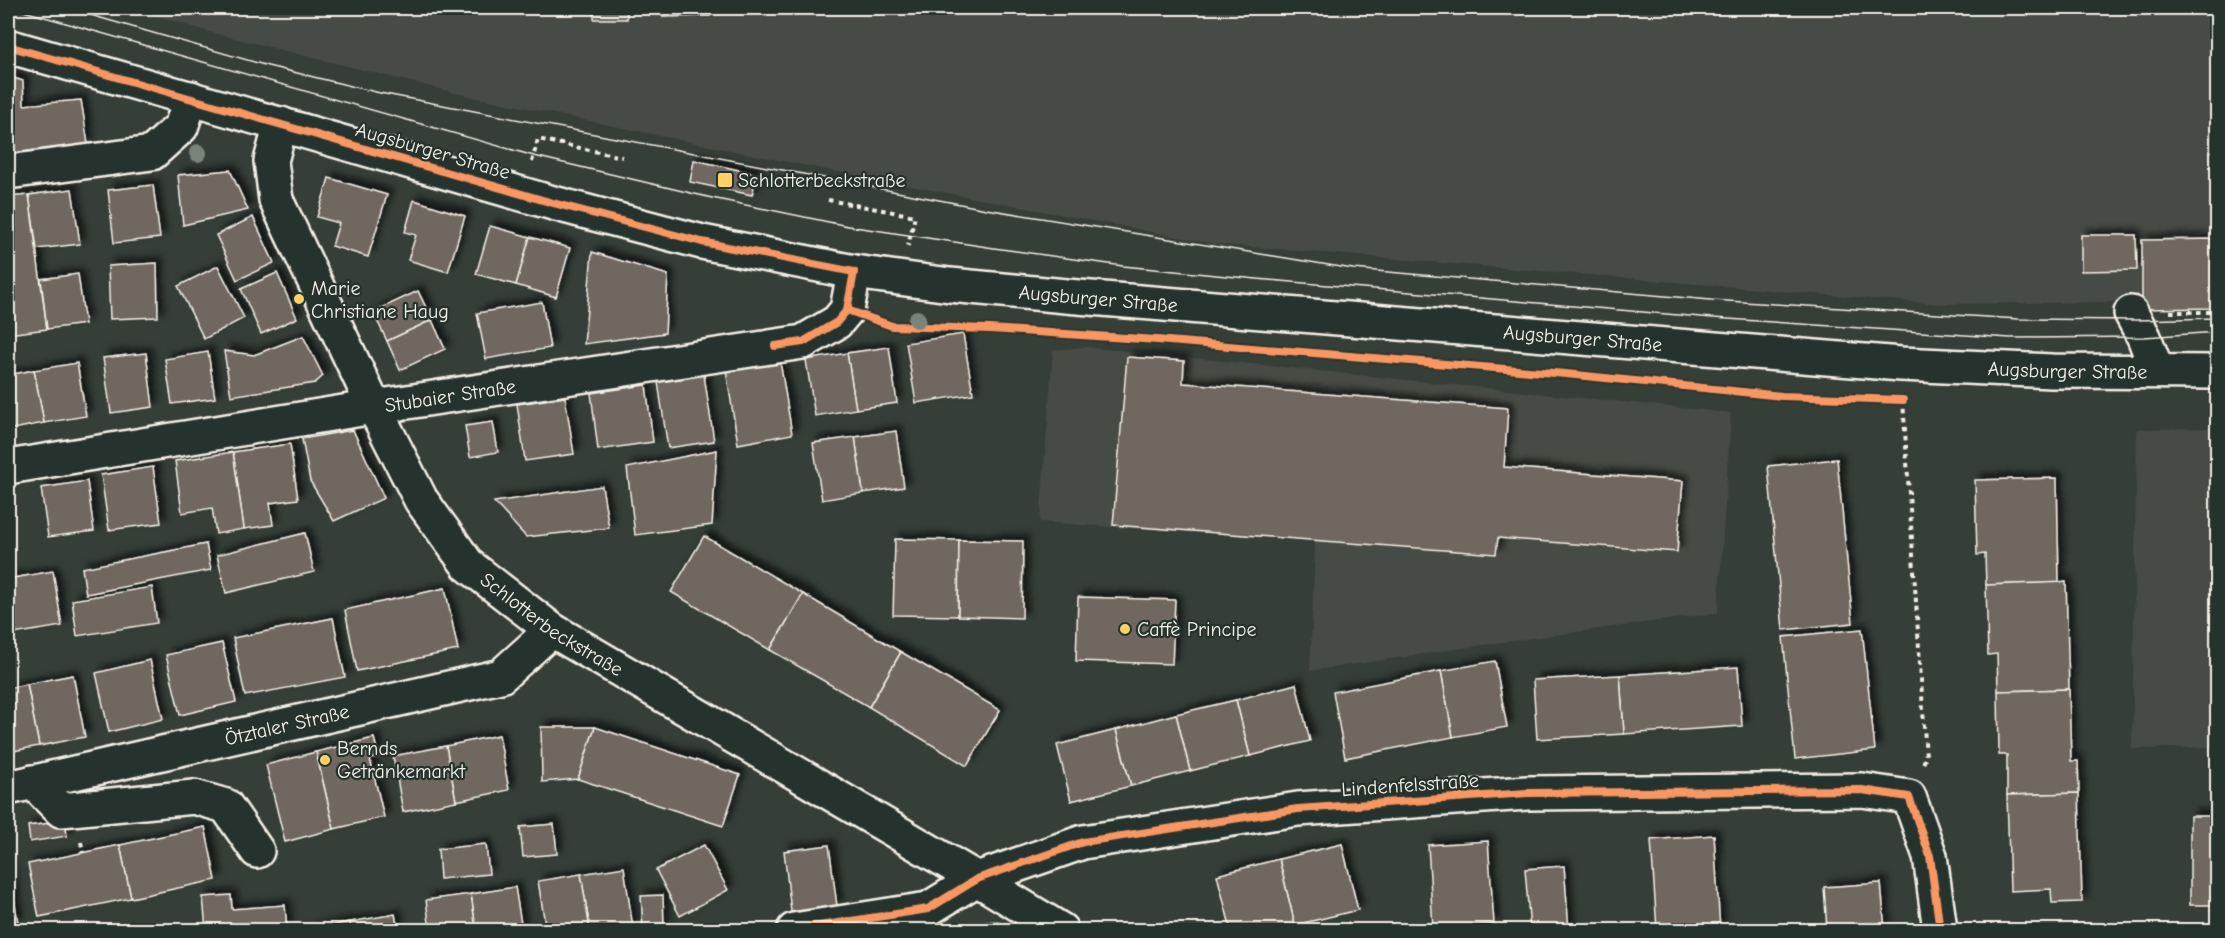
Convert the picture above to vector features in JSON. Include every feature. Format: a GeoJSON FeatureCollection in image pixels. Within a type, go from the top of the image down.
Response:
{"type":"FeatureCollection","features":[{"type":"Feature","properties":{"kind":"street","name":"Augsburger Straße"},"geometry":{"type":"LineString","coordinates":[[8,46],[564,206],[702,242],[854,272],[950,285],[1078,297],[1901,364],[2052,371],[2217,372]]}},
{"type":"Feature","properties":{"kind":"street"},"geometry":{"type":"LineString","coordinates":[[8,172],[153,153],[181,127],[191,98]]}},
{"type":"Feature","properties":{"kind":"street","name":"Schlotterbeckstraße"},"geometry":{"type":"LineString","coordinates":[[281,124],[271,161],[276,200],[374,407],[422,500],[468,565],[552,630],[1061,930]]}},
{"type":"Feature","properties":{"kind":"street","name":"Stubaier Straße"},"geometry":{"type":"LineString","coordinates":[[8,468],[374,407],[803,342],[837,322],[847,310],[854,272]]}},
{"type":"Feature","properties":{"kind":"street"},"geometry":{"type":"LineString","coordinates":[[2131,313],[2144,337],[2157,370]]}},
{"type":"Feature","properties":{"kind":"street","name":"Ötztaler Straße"},"geometry":{"type":"LineString","coordinates":[[20,785],[501,676],[552,630]]}},
{"type":"Feature","properties":{"kind":"street"},"geometry":{"type":"LineString","coordinates":[[20,785],[60,810],[194,797],[226,806],[257,851]]}},
{"type":"Feature","properties":{"kind":"street","name":"Lindenfelsstraße"},"geometry":{"type":"LineString","coordinates":[[794,930],[928,909],[977,879],[1083,842],[1298,809],[1527,793],[1862,790],[1909,797]]}},
{"type":"Feature","properties":{"kind":"street"},"geometry":{"type":"LineString","coordinates":[[1909,797],[1930,856],[1940,930]]}},
{"type":"Feature","properties":{"kind":"path"},"geometry":{"type":"LineString","coordinates":[[549,141],[622,157]]}},
{"type":"Feature","properties":{"kind":"path"},"geometry":{"type":"LineString","coordinates":[[1903,400],[1926,757],[1909,797]]}},
{"type":"Feature","properties":{"kind":"shaded area"},"geometry":{"type":"Polygon","coordinates":[[[131,8],[2217,8],[2217,301],[1938,304],[1215,244],[832,171],[468,96],[213,33],[131,8]]]}},
{"type":"Feature","properties":{"kind":"shaded area"},"geometry":{"type":"Polygon","coordinates":[[[1085,347],[1731,413],[1718,613],[1310,671],[1315,541],[1040,522],[1053,350],[1085,347]]]}},
{"type":"Feature","properties":{"kind":"shaded area"},"geometry":{"type":"Polygon","coordinates":[[[2217,428],[2217,747],[2132,749],[2137,429],[2217,428]]]}},
{"type":"Feature","properties":{"kind":"green space"},"geometry":{"type":"Polygon","coordinates":[[[994,921],[1022,930],[924,930],[994,921]]]}},
{"type":"Feature","properties":{"kind":"building"},"geometry":{"type":"Polygon","coordinates":[[[594,8],[627,8],[627,19],[594,19],[594,8]]]}},
{"type":"Feature","properties":{"kind":"building"},"geometry":{"type":"Polygon","coordinates":[[[663,8],[710,8],[710,16],[663,17],[663,8]]]}},
{"type":"Feature","properties":{"kind":"building"},"geometry":{"type":"Polygon","coordinates":[[[8,76],[23,81],[24,105],[81,100],[88,144],[8,154],[8,76]]]}},
{"type":"Feature","properties":{"kind":"building"},"geometry":{"type":"Polygon","coordinates":[[[694,160],[757,174],[752,195],[690,182],[694,160]]]}},
{"type":"Feature","properties":{"kind":"building"},"geometry":{"type":"Polygon","coordinates":[[[230,170],[248,210],[183,225],[178,175],[230,170]]]}},
{"type":"Feature","properties":{"kind":"building"},"geometry":{"type":"Polygon","coordinates":[[[329,178],[387,195],[368,257],[332,246],[339,223],[317,217],[329,178]]]}},
{"type":"Feature","properties":{"kind":"building"},"geometry":{"type":"Polygon","coordinates":[[[153,185],[160,238],[114,243],[108,190],[153,185]]]}},
{"type":"Feature","properties":{"kind":"building"},"geometry":{"type":"Polygon","coordinates":[[[72,189],[80,244],[37,249],[29,195],[72,189]]]}},
{"type":"Feature","properties":{"kind":"building"},"geometry":{"type":"Polygon","coordinates":[[[29,195],[47,329],[8,334],[8,197],[29,195]]]}},
{"type":"Feature","properties":{"kind":"building"},"geometry":{"type":"Polygon","coordinates":[[[414,200],[465,216],[448,272],[408,260],[416,235],[405,232],[414,200]]]}},
{"type":"Feature","properties":{"kind":"building"},"geometry":{"type":"Polygon","coordinates":[[[253,217],[274,263],[237,280],[216,235],[253,217]]]}},
{"type":"Feature","properties":{"kind":"building"},"geometry":{"type":"Polygon","coordinates":[[[490,226],[530,237],[516,285],[476,274],[490,226]]]}},
{"type":"Feature","properties":{"kind":"building"},"geometry":{"type":"Polygon","coordinates":[[[2081,235],[2136,235],[2137,270],[2081,271],[2081,235]]]}},
{"type":"Feature","properties":{"kind":"building"},"geometry":{"type":"Polygon","coordinates":[[[530,237],[570,248],[556,297],[516,285],[530,237]]]}},
{"type":"Feature","properties":{"kind":"building"},"geometry":{"type":"Polygon","coordinates":[[[2218,239],[2218,308],[2142,309],[2142,240],[2218,239]]]}},
{"type":"Feature","properties":{"kind":"building"},"geometry":{"type":"Polygon","coordinates":[[[592,252],[668,275],[665,333],[584,344],[592,252]]]}},
{"type":"Feature","properties":{"kind":"building"},"geometry":{"type":"Polygon","coordinates":[[[157,263],[158,317],[110,319],[108,266],[157,263]]]}},
{"type":"Feature","properties":{"kind":"building"},"geometry":{"type":"Polygon","coordinates":[[[218,266],[244,318],[204,339],[178,286],[218,266]]]}},
{"type":"Feature","properties":{"kind":"building"},"geometry":{"type":"Polygon","coordinates":[[[277,273],[297,318],[261,334],[241,289],[277,273]]]}},
{"type":"Feature","properties":{"kind":"building"},"geometry":{"type":"Polygon","coordinates":[[[78,274],[85,324],[47,329],[41,279],[78,274]]]}},
{"type":"Feature","properties":{"kind":"building"},"geometry":{"type":"Polygon","coordinates":[[[418,291],[432,320],[387,341],[373,312],[418,291]]]}},
{"type":"Feature","properties":{"kind":"building"},"geometry":{"type":"Polygon","coordinates":[[[542,302],[550,348],[486,359],[477,313],[542,302]]]}},
{"type":"Feature","properties":{"kind":"building"},"geometry":{"type":"Polygon","coordinates":[[[432,320],[445,349],[400,370],[387,341],[432,320]]]}},
{"type":"Feature","properties":{"kind":"building"},"geometry":{"type":"Polygon","coordinates":[[[963,334],[973,394],[916,403],[906,343],[963,334]]]}},
{"type":"Feature","properties":{"kind":"building"},"geometry":{"type":"Polygon","coordinates":[[[303,336],[323,376],[315,383],[231,396],[224,351],[254,355],[303,336]]]}},
{"type":"Feature","properties":{"kind":"building"},"geometry":{"type":"Polygon","coordinates":[[[889,347],[897,403],[856,409],[847,353],[889,347]]]}},
{"type":"Feature","properties":{"kind":"building"},"geometry":{"type":"Polygon","coordinates":[[[208,352],[215,398],[172,404],[165,359],[208,352]]]}},
{"type":"Feature","properties":{"kind":"building"},"geometry":{"type":"Polygon","coordinates":[[[146,353],[153,407],[111,413],[103,358],[146,353]]]}},
{"type":"Feature","properties":{"kind":"building"},"geometry":{"type":"Polygon","coordinates":[[[847,353],[856,409],[815,416],[806,360],[847,353]]]}},
{"type":"Feature","properties":{"kind":"building"},"geometry":{"type":"Polygon","coordinates":[[[1127,357],[1184,361],[1183,383],[1508,408],[1504,467],[1683,481],[1677,552],[1498,538],[1496,554],[1113,525],[1127,357]]]}},
{"type":"Feature","properties":{"kind":"building"},"geometry":{"type":"Polygon","coordinates":[[[780,361],[792,434],[738,444],[726,370],[780,361]]]}},
{"type":"Feature","properties":{"kind":"building"},"geometry":{"type":"Polygon","coordinates":[[[77,363],[86,416],[44,423],[34,370],[77,363]]]}},
{"type":"Feature","properties":{"kind":"building"},"geometry":{"type":"Polygon","coordinates":[[[34,370],[44,423],[8,430],[8,375],[34,370]]]}},
{"type":"Feature","properties":{"kind":"building"},"geometry":{"type":"Polygon","coordinates":[[[704,375],[714,441],[668,448],[658,382],[704,375]]]}},
{"type":"Feature","properties":{"kind":"building"},"geometry":{"type":"Polygon","coordinates":[[[646,385],[653,442],[598,450],[591,393],[646,385]]]}},
{"type":"Feature","properties":{"kind":"building"},"geometry":{"type":"Polygon","coordinates":[[[565,397],[574,454],[525,461],[517,404],[565,397]]]}},
{"type":"Feature","properties":{"kind":"building"},"geometry":{"type":"Polygon","coordinates":[[[493,422],[498,452],[470,457],[465,426],[493,422]]]}},
{"type":"Feature","properties":{"kind":"building"},"geometry":{"type":"Polygon","coordinates":[[[353,430],[384,498],[334,521],[310,481],[302,439],[353,430]]]}},
{"type":"Feature","properties":{"kind":"building"},"geometry":{"type":"Polygon","coordinates":[[[896,431],[904,487],[863,493],[855,437],[896,431]]]}},
{"type":"Feature","properties":{"kind":"building"},"geometry":{"type":"Polygon","coordinates":[[[855,437],[863,493],[822,500],[813,443],[855,437]]]}},
{"type":"Feature","properties":{"kind":"building"},"geometry":{"type":"Polygon","coordinates":[[[290,444],[298,499],[270,503],[273,525],[244,529],[233,452],[290,444]]]}},
{"type":"Feature","properties":{"kind":"building"},"geometry":{"type":"Polygon","coordinates":[[[717,450],[712,525],[635,535],[627,468],[717,450]]]}},
{"type":"Feature","properties":{"kind":"building"},"geometry":{"type":"Polygon","coordinates":[[[233,452],[244,529],[216,534],[212,508],[182,513],[175,461],[233,452]]]}},
{"type":"Feature","properties":{"kind":"building"},"geometry":{"type":"Polygon","coordinates":[[[1837,459],[1853,623],[1783,630],[1768,466],[1837,459]]]}},
{"type":"Feature","properties":{"kind":"building"},"geometry":{"type":"Polygon","coordinates":[[[153,467],[161,523],[109,530],[101,475],[153,467]]]}},
{"type":"Feature","properties":{"kind":"building"},"geometry":{"type":"Polygon","coordinates":[[[2057,478],[2059,583],[1986,585],[1985,554],[1977,555],[1975,480],[2057,478]]]}},
{"type":"Feature","properties":{"kind":"building"},"geometry":{"type":"Polygon","coordinates":[[[87,481],[94,531],[48,537],[41,488],[87,481]]]}},
{"type":"Feature","properties":{"kind":"building"},"geometry":{"type":"Polygon","coordinates":[[[602,486],[609,528],[526,537],[494,502],[602,486]]]}},
{"type":"Feature","properties":{"kind":"building"},"geometry":{"type":"Polygon","coordinates":[[[305,533],[314,572],[226,593],[217,555],[305,533]]]}},
{"type":"Feature","properties":{"kind":"building"},"geometry":{"type":"Polygon","coordinates":[[[704,536],[803,594],[770,650],[671,592],[704,536]]]}},
{"type":"Feature","properties":{"kind":"building"},"geometry":{"type":"Polygon","coordinates":[[[895,539],[959,540],[958,616],[893,615],[895,539]]]}},
{"type":"Feature","properties":{"kind":"building"},"geometry":{"type":"Polygon","coordinates":[[[959,540],[1023,541],[1022,618],[958,616],[959,540]]]}},
{"type":"Feature","properties":{"kind":"building"},"geometry":{"type":"Polygon","coordinates":[[[206,544],[211,570],[86,594],[82,568],[206,544]]]}},
{"type":"Feature","properties":{"kind":"building"},"geometry":{"type":"Polygon","coordinates":[[[53,571],[62,626],[14,634],[8,579],[53,571]]]}},
{"type":"Feature","properties":{"kind":"building"},"geometry":{"type":"Polygon","coordinates":[[[2066,582],[2069,689],[1998,691],[1997,654],[1988,655],[1986,585],[2066,582]]]}},
{"type":"Feature","properties":{"kind":"building"},"geometry":{"type":"Polygon","coordinates":[[[152,587],[157,623],[77,636],[72,600],[152,587]]]}},
{"type":"Feature","properties":{"kind":"building"},"geometry":{"type":"Polygon","coordinates":[[[445,588],[458,650],[357,671],[345,610],[445,588]]]}},
{"type":"Feature","properties":{"kind":"building"},"geometry":{"type":"Polygon","coordinates":[[[803,594],[901,652],[869,707],[770,650],[803,594]]]}},
{"type":"Feature","properties":{"kind":"building"},"geometry":{"type":"Polygon","coordinates":[[[1078,597],[1175,600],[1172,664],[1076,661],[1078,597]]]}},
{"type":"Feature","properties":{"kind":"building"},"geometry":{"type":"Polygon","coordinates":[[[333,618],[345,677],[245,696],[233,638],[333,618]]]}},
{"type":"Feature","properties":{"kind":"building"},"geometry":{"type":"Polygon","coordinates":[[[1862,629],[1875,750],[1795,759],[1783,637],[1862,629]]]}},
{"type":"Feature","properties":{"kind":"building"},"geometry":{"type":"Polygon","coordinates":[[[222,643],[236,702],[180,715],[166,655],[222,643]]]}},
{"type":"Feature","properties":{"kind":"building"},"geometry":{"type":"Polygon","coordinates":[[[2214,646],[2218,646],[2218,699],[2215,700],[2214,646]]]}},
{"type":"Feature","properties":{"kind":"building"},"geometry":{"type":"Polygon","coordinates":[[[901,652],[1000,710],[967,766],[869,707],[901,652]]]}},
{"type":"Feature","properties":{"kind":"building"},"geometry":{"type":"Polygon","coordinates":[[[150,660],[163,719],[109,732],[96,673],[150,660]]]}},
{"type":"Feature","properties":{"kind":"building"},"geometry":{"type":"Polygon","coordinates":[[[1495,661],[1507,727],[1453,737],[1441,671],[1495,661]]]}},
{"type":"Feature","properties":{"kind":"building"},"geometry":{"type":"Polygon","coordinates":[[[1738,667],[1742,726],[1624,734],[1620,675],[1738,667]]]}},
{"type":"Feature","properties":{"kind":"building"},"geometry":{"type":"Polygon","coordinates":[[[1441,671],[1453,737],[1345,758],[1333,692],[1441,671]]]}},
{"type":"Feature","properties":{"kind":"building"},"geometry":{"type":"Polygon","coordinates":[[[73,675],[85,737],[39,746],[27,684],[73,675]]]}},
{"type":"Feature","properties":{"kind":"building"},"geometry":{"type":"Polygon","coordinates":[[[1620,675],[1624,734],[1537,739],[1533,680],[1620,675]]]}},
{"type":"Feature","properties":{"kind":"building"},"geometry":{"type":"Polygon","coordinates":[[[27,684],[39,746],[8,752],[8,688],[27,684]]]}},
{"type":"Feature","properties":{"kind":"building"},"geometry":{"type":"Polygon","coordinates":[[[1296,684],[1310,741],[1250,756],[1236,700],[1296,684]]]}},
{"type":"Feature","properties":{"kind":"building"},"geometry":{"type":"Polygon","coordinates":[[[2069,689],[2071,761],[2078,761],[2079,793],[2007,795],[2007,755],[1999,755],[1998,691],[2069,689]]]}},
{"type":"Feature","properties":{"kind":"building"},"geometry":{"type":"Polygon","coordinates":[[[1236,700],[1250,756],[1190,771],[1176,714],[1236,700]]]}},
{"type":"Feature","properties":{"kind":"building"},"geometry":{"type":"Polygon","coordinates":[[[1176,714],[1190,771],[1131,786],[1116,730],[1176,714]]]}},
{"type":"Feature","properties":{"kind":"building"},"geometry":{"type":"Polygon","coordinates":[[[541,727],[595,727],[578,779],[542,782],[541,727]]]}},
{"type":"Feature","properties":{"kind":"building"},"geometry":{"type":"Polygon","coordinates":[[[595,727],[740,775],[723,826],[578,779],[595,727]]]}},
{"type":"Feature","properties":{"kind":"building"},"geometry":{"type":"Polygon","coordinates":[[[1116,730],[1131,786],[1071,801],[1057,745],[1116,730]]]}},
{"type":"Feature","properties":{"kind":"building"},"geometry":{"type":"Polygon","coordinates":[[[499,735],[509,790],[456,801],[446,746],[499,735]]]}},
{"type":"Feature","properties":{"kind":"building"},"geometry":{"type":"Polygon","coordinates":[[[374,738],[379,757],[370,759],[384,817],[334,829],[316,752],[374,738]]]}},
{"type":"Feature","properties":{"kind":"building"},"geometry":{"type":"Polygon","coordinates":[[[446,746],[456,801],[403,812],[393,756],[446,746]]]}},
{"type":"Feature","properties":{"kind":"building"},"geometry":{"type":"Polygon","coordinates":[[[316,752],[334,829],[285,842],[266,765],[316,752]]]}},
{"type":"Feature","properties":{"kind":"building"},"geometry":{"type":"Polygon","coordinates":[[[2079,793],[2082,902],[2052,903],[2051,889],[2010,891],[2007,795],[2079,793]]]}},
{"type":"Feature","properties":{"kind":"building"},"geometry":{"type":"Polygon","coordinates":[[[2190,816],[2218,816],[2218,905],[2190,905],[2190,816]]]}},
{"type":"Feature","properties":{"kind":"building"},"geometry":{"type":"Polygon","coordinates":[[[65,821],[67,836],[30,842],[28,826],[65,821]]]}},
{"type":"Feature","properties":{"kind":"building"},"geometry":{"type":"Polygon","coordinates":[[[554,824],[557,854],[523,857],[520,827],[554,824]]]}},
{"type":"Feature","properties":{"kind":"building"},"geometry":{"type":"Polygon","coordinates":[[[205,827],[216,880],[131,898],[120,845],[205,827]]]}},
{"type":"Feature","properties":{"kind":"building"},"geometry":{"type":"Polygon","coordinates":[[[1714,835],[1720,930],[1657,930],[1651,840],[1714,835]]]}},
{"type":"Feature","properties":{"kind":"building"},"geometry":{"type":"Polygon","coordinates":[[[1488,841],[1494,924],[1433,928],[1428,845],[1488,841]]]}},
{"type":"Feature","properties":{"kind":"building"},"geometry":{"type":"Polygon","coordinates":[[[486,844],[489,874],[440,879],[438,849],[486,844]]]}},
{"type":"Feature","properties":{"kind":"building"},"geometry":{"type":"Polygon","coordinates":[[[1342,844],[1358,910],[1295,925],[1279,859],[1342,844]]]}},
{"type":"Feature","properties":{"kind":"building"},"geometry":{"type":"Polygon","coordinates":[[[120,845],[131,898],[39,917],[28,864],[120,845]]]}},
{"type":"Feature","properties":{"kind":"building"},"geometry":{"type":"Polygon","coordinates":[[[704,845],[728,890],[680,916],[656,870],[704,845]]]}},
{"type":"Feature","properties":{"kind":"building"},"geometry":{"type":"Polygon","coordinates":[[[829,845],[837,906],[791,912],[784,851],[829,845]]]}},
{"type":"Feature","properties":{"kind":"building"},"geometry":{"type":"Polygon","coordinates":[[[1279,859],[1295,925],[1273,930],[1231,930],[1217,875],[1279,859]]]}},
{"type":"Feature","properties":{"kind":"building"},"geometry":{"type":"Polygon","coordinates":[[[8,866],[18,922],[8,924],[8,866]]]}},
{"type":"Feature","properties":{"kind":"building"},"geometry":{"type":"Polygon","coordinates":[[[1564,866],[1569,930],[1530,930],[1525,869],[1564,866]]]}},
{"type":"Feature","properties":{"kind":"building"},"geometry":{"type":"Polygon","coordinates":[[[624,867],[633,928],[590,930],[581,874],[624,867]]]}},
{"type":"Feature","properties":{"kind":"building"},"geometry":{"type":"Polygon","coordinates":[[[581,874],[590,930],[546,930],[538,881],[581,874]]]}},
{"type":"Feature","properties":{"kind":"building"},"geometry":{"type":"Polygon","coordinates":[[[1881,883],[1885,930],[1827,930],[1824,887],[1881,883]]]}},
{"type":"Feature","properties":{"kind":"building"},"geometry":{"type":"Polygon","coordinates":[[[515,887],[522,930],[476,930],[471,894],[515,887]]]}},
{"type":"Feature","properties":{"kind":"building"},"geometry":{"type":"Polygon","coordinates":[[[471,894],[476,930],[430,930],[426,900],[471,894]]]}},
{"type":"Feature","properties":{"kind":"building"},"geometry":{"type":"Polygon","coordinates":[[[231,895],[232,909],[285,905],[287,930],[206,930],[203,897],[231,895]]]}},
{"type":"Feature","properties":{"kind":"building"},"geometry":{"type":"Polygon","coordinates":[[[663,895],[664,927],[643,929],[641,896],[663,895]]]}},
{"type":"Feature","properties":{"kind":"building"},"geometry":{"type":"Polygon","coordinates":[[[395,914],[398,930],[351,930],[350,922],[395,914]]]}},
{"type":"Feature","properties":{"kind":"building"},"geometry":{"type":"Polygon","coordinates":[[[350,922],[351,930],[306,930],[350,922]]]}},
{"type":"Feature","properties":{"kind":"tram line"},"geometry":{"type":"LineString","coordinates":[[13,8],[534,156],[712,198],[848,226],[994,248],[1123,266],[1713,318],[2010,338],[2144,337],[2218,332]]}},
{"type":"Feature","properties":{"kind":"tram line"},"geometry":{"type":"LineString","coordinates":[[66,8],[268,66],[380,93],[986,209],[1353,269],[1711,300],[2019,319],[2218,318]]}},
{"type":"Feature","properties":{"kind":"cycle path"},"geometry":{"type":"LineString","coordinates":[[8,46],[553,203],[702,242],[854,272],[847,310],[837,322],[803,342],[775,346]]}},
{"type":"Feature","properties":{"kind":"cycle path"},"geometry":{"type":"LineString","coordinates":[[847,310],[892,326],[990,329],[1157,340],[1566,374],[1782,396],[1903,400]]}},
{"type":"Feature","properties":{"kind":"cycle path"},"geometry":{"type":"LineString","coordinates":[[794,930],[928,909],[977,879],[1083,842],[1298,809],[1527,793],[1862,790],[1909,797],[1930,856],[1940,930]]}},
{"type":"Feature","properties":{"kind":"place","name":"Schlotterbeckstraße"},"geometry":{"type":"Point","coordinates":[725,180]}},
{"type":"Feature","properties":{"kind":"place","name":"Marie Christiane Haug"},"geometry":{"type":"Point","coordinates":[299,299]}},
{"type":"Feature","properties":{"kind":"place","name":"Caffè Principe"},"geometry":{"type":"Point","coordinates":[1125,629]}},
{"type":"Feature","properties":{"kind":"place","name":"Bernds Getränkemarkt"},"geometry":{"type":"Point","coordinates":[325,760]}}]}
